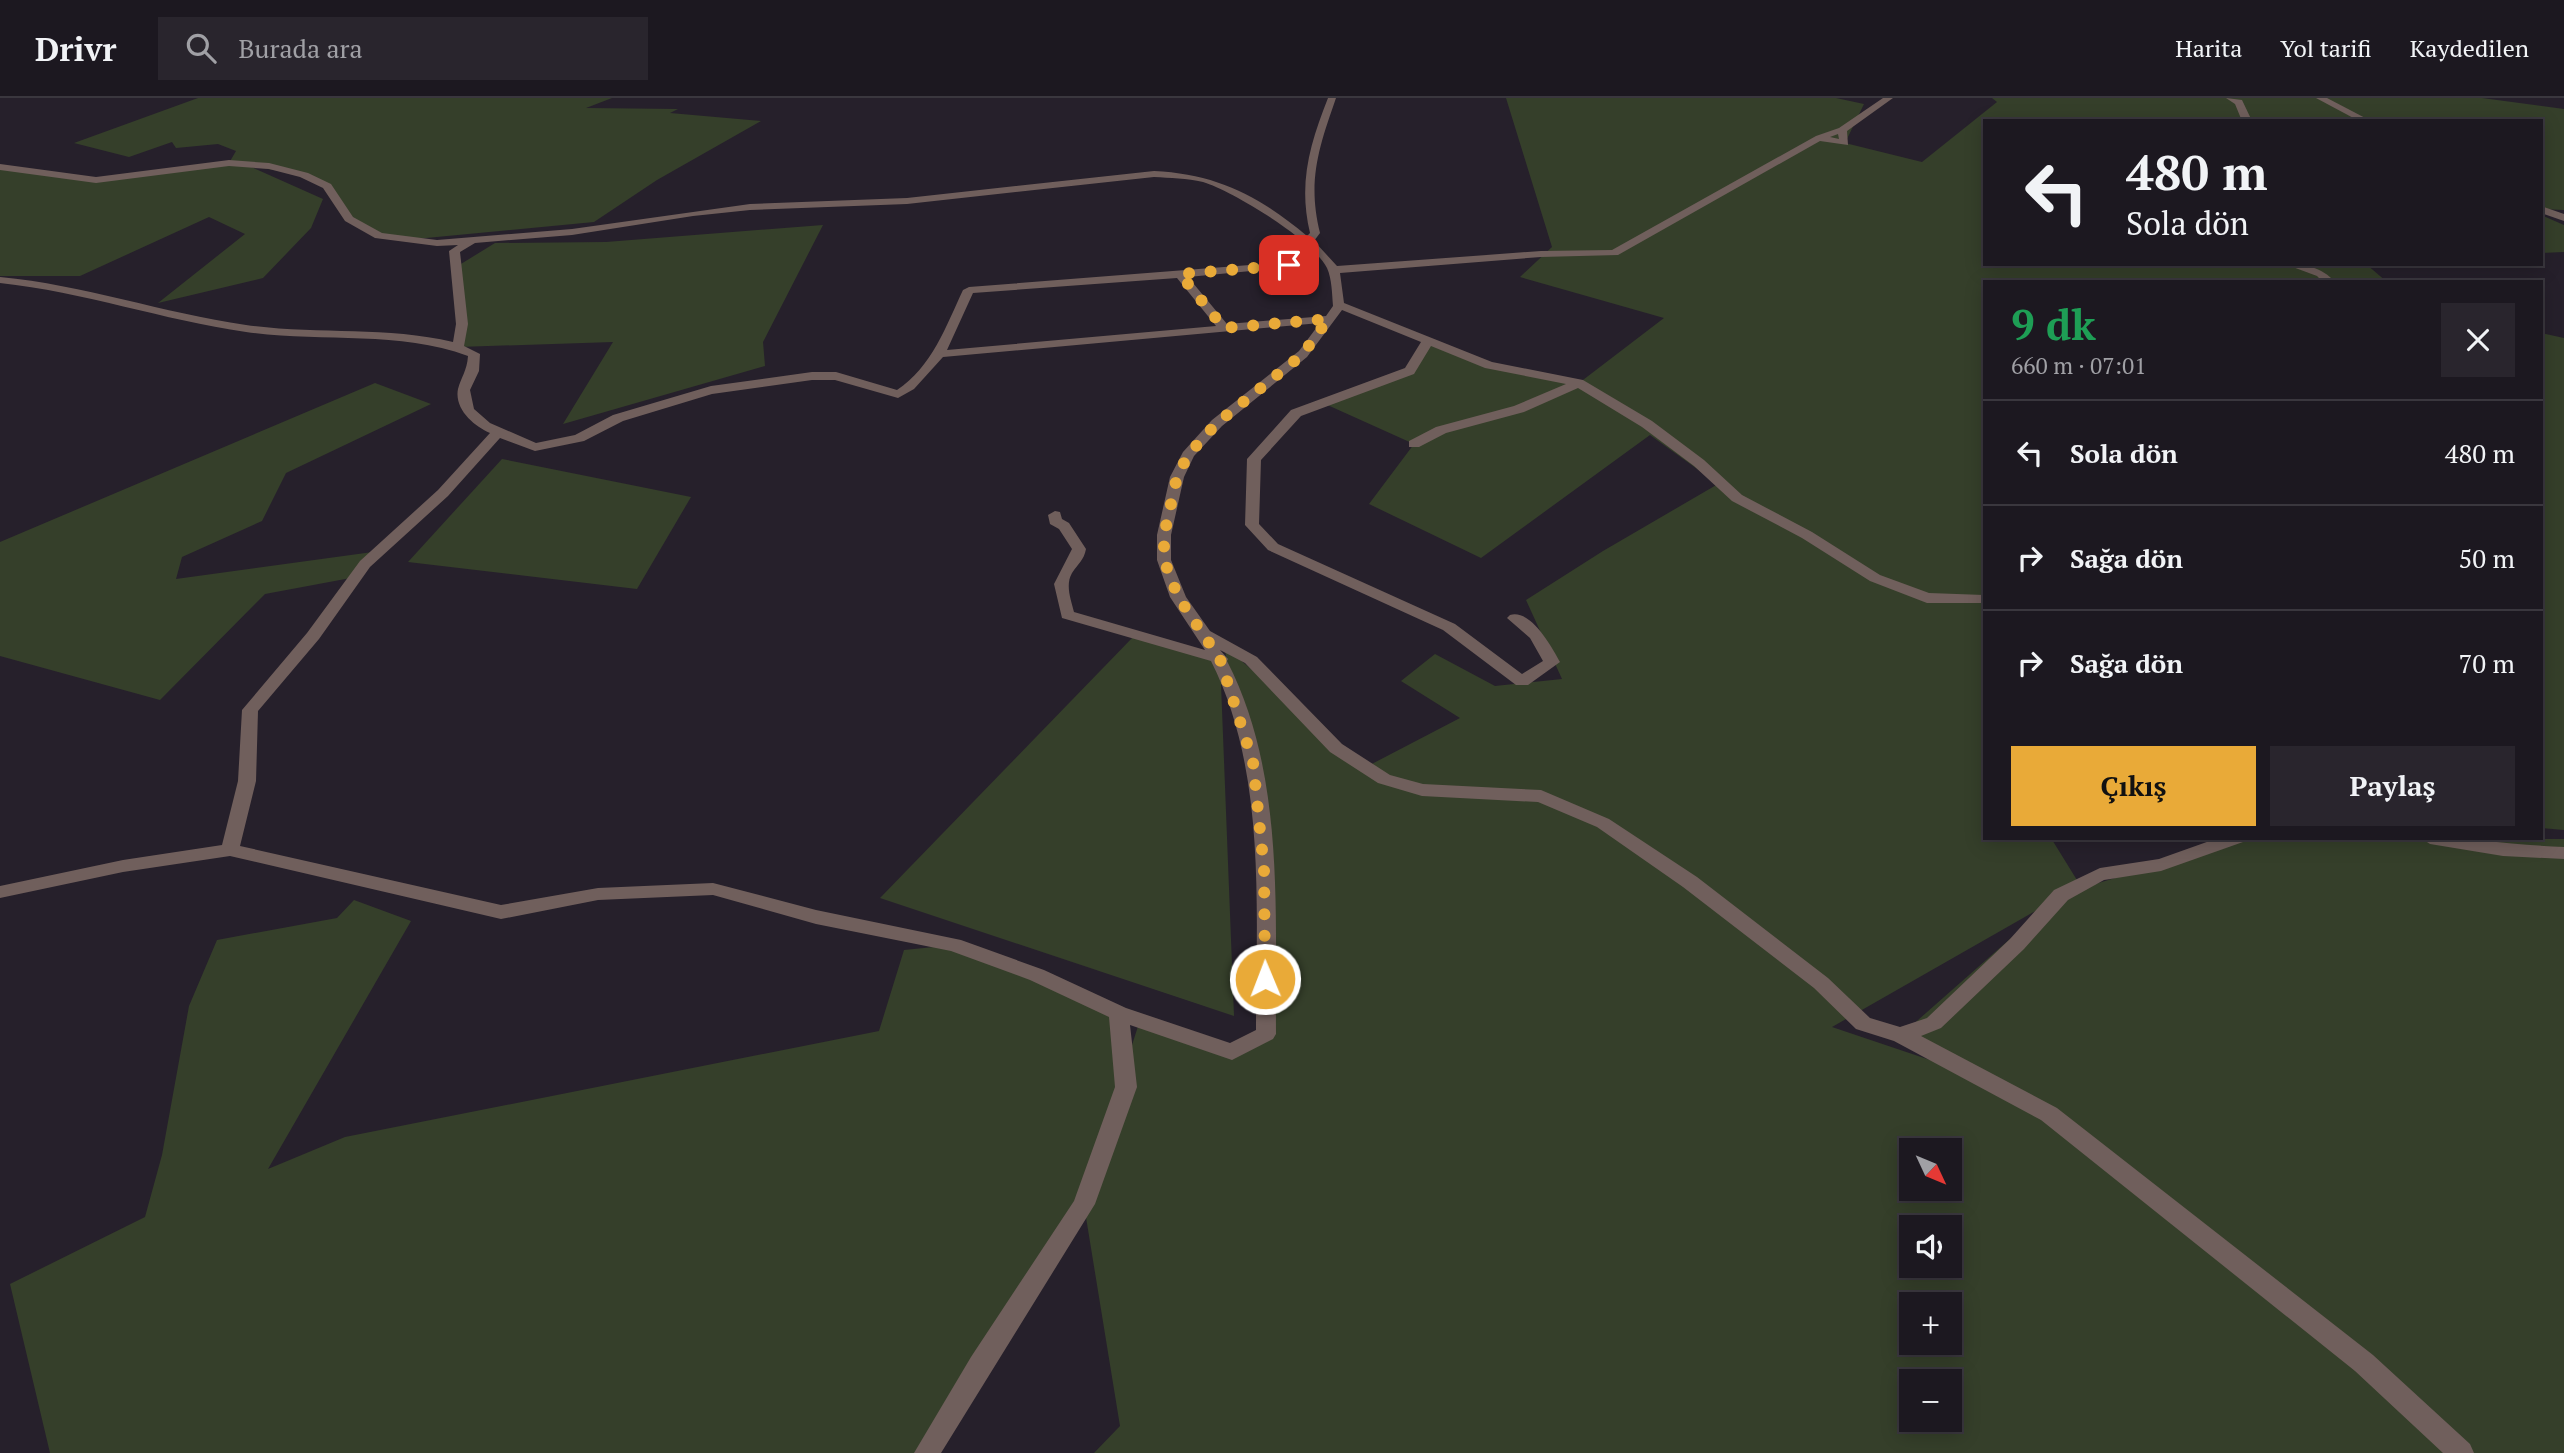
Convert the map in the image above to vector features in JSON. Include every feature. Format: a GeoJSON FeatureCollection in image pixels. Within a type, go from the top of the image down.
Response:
{"type":"FeatureCollection","features":[{"type":"Feature","properties":{"kind":"street"},"geometry":{"type":"LineString","coordinates":[[1308,241],[1315,233],[1307,207],[1307,176],[1332,98]]}},
{"type":"Feature","properties":{"kind":"street"},"geometry":{"type":"LineString","coordinates":[[1333,270],[1529,255],[1614,253],[1819,138],[1845,143],[1842,130],[1889,98]]}},
{"type":"Feature","properties":{"kind":"street"},"geometry":{"type":"LineString","coordinates":[[2230,98],[2239,102],[2246,119]]}},
{"type":"Feature","properties":{"kind":"street"},"geometry":{"type":"LineString","coordinates":[[2320,98],[2363,119]]}},
{"type":"Feature","properties":{"kind":"street"},"geometry":{"type":"LineString","coordinates":[[0,167],[96,180],[229,163],[269,166],[304,175],[327,186],[349,219],[379,236],[437,243],[572,232],[750,207],[907,201],[1154,174],[1192,176],[1218,184],[1308,241],[1333,270],[1339,305],[1303,354],[1217,423],[1188,455],[1177,477],[1164,535],[1164,560],[1178,597],[1220,659],[1253,762],[1264,869],[1266,1034],[1232,1052],[1119,1013],[1037,975],[954,945],[816,917],[713,889],[598,894],[501,912],[230,850],[123,866],[0,892]]}},
{"type":"Feature","properties":{"kind":"street"},"geometry":{"type":"LineString","coordinates":[[2543,210],[2564,209]]}},
{"type":"Feature","properties":{"kind":"street"},"geometry":{"type":"LineString","coordinates":[[2543,210],[2564,218]]}},
{"type":"Feature","properties":{"kind":"street"},"geometry":{"type":"LineString","coordinates":[[454,251],[472,241]]}},
{"type":"Feature","properties":{"kind":"street"},"geometry":{"type":"LineString","coordinates":[[437,243],[454,251]]}},
{"type":"Feature","properties":{"kind":"street"},"geometry":{"type":"LineString","coordinates":[[454,251],[462,324],[458,347]]}},
{"type":"Feature","properties":{"kind":"street"},"geometry":{"type":"LineString","coordinates":[[0,280],[86,293],[197,321],[250,330],[398,337],[458,347],[474,354],[473,371],[464,390],[468,410],[485,426],[535,447],[579,438],[618,418],[710,390],[812,376],[836,376],[898,394],[913,387],[922,371],[939,354],[969,290],[1289,265]]}},
{"type":"Feature","properties":{"kind":"street"},"geometry":{"type":"LineString","coordinates":[[2296,266],[2321,274],[2328,280]]}},
{"type":"Feature","properties":{"kind":"street"},"geometry":{"type":"LineString","coordinates":[[1180,274],[1224,328]]}},
{"type":"Feature","properties":{"kind":"street"},"geometry":{"type":"LineString","coordinates":[[1339,305],[1489,365],[1579,383],[1647,424],[1699,463],[1737,498],[1807,535],[1875,578],[1927,597],[1983,599]]}},
{"type":"Feature","properties":{"kind":"street"},"geometry":{"type":"LineString","coordinates":[[939,354],[1328,319]]}},
{"type":"Feature","properties":{"kind":"street"},"geometry":{"type":"LineString","coordinates":[[1428,341],[1410,371],[1296,413],[1254,460],[1252,525],[1273,547],[1449,627],[1522,682],[1552,662],[1536,635],[1515,618]]}},
{"type":"Feature","properties":{"kind":"street"},"geometry":{"type":"LineString","coordinates":[[1414,444],[1441,430],[1519,409],[1579,383]]}},
{"type":"Feature","properties":{"kind":"street"},"geometry":{"type":"LineString","coordinates":[[230,850],[247,781],[250,710],[313,636],[365,564],[443,493],[498,432]]}},
{"type":"Feature","properties":{"kind":"street"},"geometry":{"type":"LineString","coordinates":[[1055,515],[1055,521],[1064,526],[1079,549],[1077,561],[1064,573],[1061,590],[1067,615],[1220,659]]}},
{"type":"Feature","properties":{"kind":"street"},"geometry":{"type":"LineString","coordinates":[[1204,634],[1251,660],[1336,748],[1384,779],[1422,790],[1541,796],[1603,823],[1690,882],[1821,983],[1863,1024],[1901,1035],[2049,1114],[2364,1363],[2461,1453]]}},
{"type":"Feature","properties":{"kind":"street"},"geometry":{"type":"LineString","coordinates":[[1901,1035],[1934,1023],[2017,944],[2061,895],[2100,874],[2161,865],[2231,840]]}},
{"type":"Feature","properties":{"kind":"street"},"geometry":{"type":"LineString","coordinates":[[2442,840],[2503,850],[2564,853]]}},
{"type":"Feature","properties":{"kind":"street"},"geometry":{"type":"LineString","coordinates":[[927,1453],[980,1365],[1084,1204],[1126,1087],[1119,1013]]}},
{"type":"Feature","properties":{"kind":"green space"},"geometry":{"type":"Polygon","coordinates":[[[198,98],[612,98],[586,108],[678,109],[670,113],[761,121],[657,180],[594,222],[405,240],[372,233],[349,219],[327,186],[304,175],[249,166],[323,199],[311,228],[263,278],[158,303],[245,234],[209,217],[80,276],[0,276],[0,165],[96,180],[229,163],[236,151],[218,144],[176,148],[172,142],[129,157],[74,143],[198,98]]]}},
{"type":"Feature","properties":{"kind":"green space"},"geometry":{"type":"Polygon","coordinates":[[[1506,98],[1836,98],[1864,104],[1845,143],[1922,162],[1997,102],[1992,98],[2482,98],[2564,109],[2564,210],[2543,209],[2543,119],[1983,119],[1983,266],[2368,266],[2385,280],[1983,280],[1983,840],[2052,840],[2080,885],[2069,892],[2239,840],[2564,839],[2564,1453],[1094,1453],[1120,1426],[1084,1205],[927,1453],[50,1453],[10,1284],[145,1217],[162,1155],[189,1006],[217,940],[337,918],[354,900],[411,921],[268,1169],[345,1137],[879,1031],[904,950],[954,945],[1119,1013],[1125,1067],[1140,1020],[1232,1052],[1266,1034],[1259,823],[1224,646],[1366,767],[1460,718],[1401,681],[1435,654],[1495,686],[1562,679],[1526,600],[1603,551],[1718,484],[1650,435],[1481,558],[1369,504],[1414,444],[1323,403],[1410,371],[1428,341],[1489,365],[1579,383],[1664,318],[1520,277],[1552,247],[1506,98]],[[2053,901],[1832,1027],[1936,1062],[1901,1035],[2053,901]]]}},
{"type":"Feature","properties":{"kind":"green space"},"geometry":{"type":"Polygon","coordinates":[[[2543,216],[2564,225],[2564,252],[2543,253],[2543,216]]]}},
{"type":"Feature","properties":{"kind":"green space"},"geometry":{"type":"Polygon","coordinates":[[[823,225],[763,342],[765,366],[563,424],[613,342],[458,347],[456,267],[495,243],[606,242],[823,225]]]}},
{"type":"Feature","properties":{"kind":"green space"},"geometry":{"type":"Polygon","coordinates":[[[2543,333],[2564,338],[2564,830],[2543,828],[2543,333]]]}},
{"type":"Feature","properties":{"kind":"green space"},"geometry":{"type":"Polygon","coordinates":[[[375,383],[431,404],[286,473],[262,521],[182,557],[176,579],[380,551],[356,577],[265,594],[160,700],[0,656],[0,542],[375,383]]]}},
{"type":"Feature","properties":{"kind":"green space"},"geometry":{"type":"Polygon","coordinates":[[[502,459],[691,497],[637,589],[408,562],[502,459]]]}},
{"type":"Feature","properties":{"kind":"green space"},"geometry":{"type":"Polygon","coordinates":[[[1135,635],[1220,659],[1234,1016],[880,898],[1135,635]]]}},
{"type":"Feature","properties":{"kind":"route"},"geometry":{"type":"LineString","coordinates":[[1265,979],[1264,869],[1253,762],[1220,659],[1178,597],[1164,560],[1164,535],[1177,477],[1188,455],[1217,423],[1303,354],[1328,319],[1224,328],[1180,274],[1289,265]]}}]}
